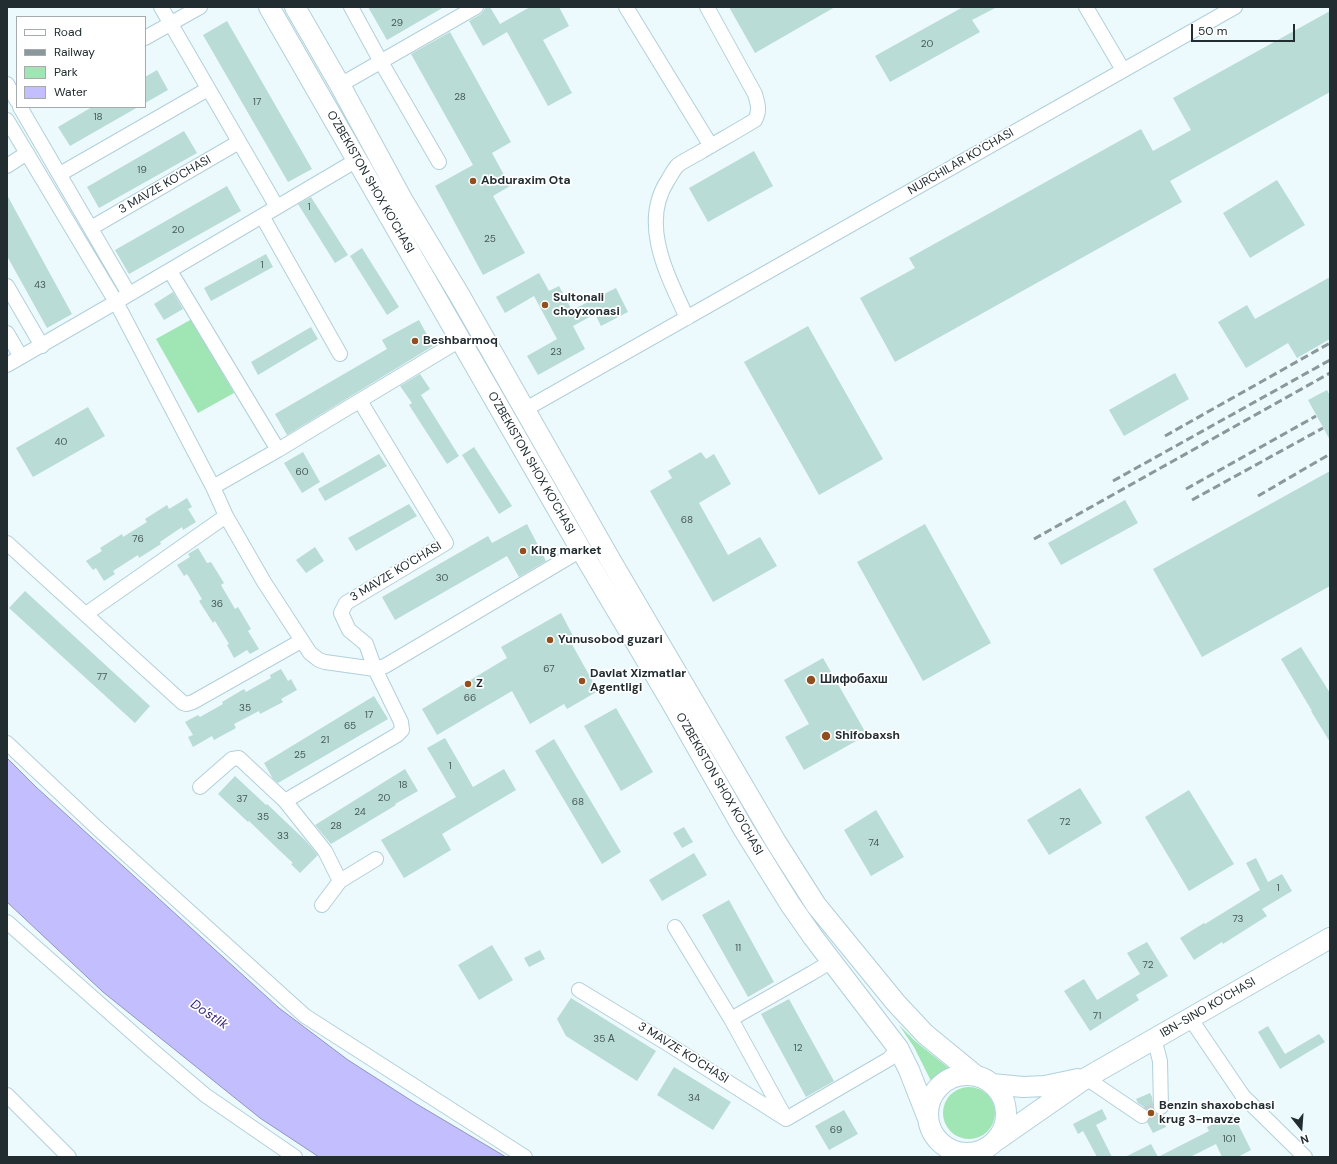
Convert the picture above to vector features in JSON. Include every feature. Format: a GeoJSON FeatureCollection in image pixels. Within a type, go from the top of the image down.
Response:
{"type":"FeatureCollection","features":[{"type":"Feature","properties":{"kind":"main road","name":"O'ZBEKISTON SHOX KO'CHASI"},"geometry":{"type":"LineString","coordinates":[[269,7],[581,550],[670,700],[744,830],[790,904],[898,1048],[909,1070],[927,1116]]}},
{"type":"Feature","properties":{"kind":"main road","name":"O'ZBEKISTON SHOX KO'CHASI"},"geometry":{"type":"LineString","coordinates":[[295,7],[404,201],[619,574],[776,842],[816,905],[896,1003],[925,1034],[983,1079]]}},
{"type":"Feature","properties":{"kind":"main road","name":"IBN-SINO KO'CHASI"},"geometry":{"type":"LineString","coordinates":[[991,1147],[1086,1078],[1330,938]]}},
{"type":"Feature","properties":{"kind":"main road"},"geometry":{"type":"LineString","coordinates":[[983,1079],[1000,1093],[1006,1104],[1007,1117],[1004,1129],[991,1147],[980,1152],[965,1154],[939,1150],[930,1130],[927,1116],[929,1102],[936,1089],[947,1080],[960,1075],[983,1079],[1023,1087],[1045,1086],[1086,1078]]}},
{"type":"Feature","properties":{"kind":"street"},"geometry":{"type":"LineString","coordinates":[[161,7],[277,208]]}},
{"type":"Feature","properties":{"kind":"street"},"geometry":{"type":"LineString","coordinates":[[146,37],[200,7]]}},
{"type":"Feature","properties":{"kind":"street"},"geometry":{"type":"LineString","coordinates":[[351,7],[439,162]]}},
{"type":"Feature","properties":{"kind":"street"},"geometry":{"type":"LineString","coordinates":[[340,85],[476,7]]}},
{"type":"Feature","properties":{"kind":"street"},"geometry":{"type":"LineString","coordinates":[[626,7],[711,146]]}},
{"type":"Feature","properties":{"kind":"street"},"geometry":{"type":"LineString","coordinates":[[687,318],[666,271],[659,250],[655,220],[660,195],[665,184],[677,166],[754,120],[759,113],[755,94],[706,7]]}},
{"type":"Feature","properties":{"kind":"street"},"geometry":{"type":"LineString","coordinates":[[1086,7],[1123,70]]}},
{"type":"Feature","properties":{"kind":"street","name":"NURCHILAR KO'CHASI"},"geometry":{"type":"LineString","coordinates":[[524,410],[1235,7]]}},
{"type":"Feature","properties":{"kind":"street"},"geometry":{"type":"LineString","coordinates":[[7,84],[16,98]]}},
{"type":"Feature","properties":{"kind":"street"},"geometry":{"type":"LineString","coordinates":[[60,174],[208,89]]}},
{"type":"Feature","properties":{"kind":"street"},"geometry":{"type":"LineString","coordinates":[[22,108],[129,294]]}},
{"type":"Feature","properties":{"kind":"street"},"geometry":{"type":"LineString","coordinates":[[7,120],[116,302],[213,487],[226,516],[264,582],[310,653],[319,660],[375,669],[392,663],[581,550]]}},
{"type":"Feature","properties":{"kind":"street","name":"3 MAVZE KO'CHASI"},"geometry":{"type":"LineString","coordinates":[[91,228],[239,142]]}},
{"type":"Feature","properties":{"kind":"street"},"geometry":{"type":"LineString","coordinates":[[7,166],[27,153]]}},
{"type":"Feature","properties":{"kind":"street"},"geometry":{"type":"LineString","coordinates":[[7,365],[42,346],[357,160]]}},
{"type":"Feature","properties":{"kind":"street"},"geometry":{"type":"LineString","coordinates":[[262,216],[340,354]]}},
{"type":"Feature","properties":{"kind":"street"},"geometry":{"type":"LineString","coordinates":[[170,271],[278,450]]}},
{"type":"Feature","properties":{"kind":"street"},"geometry":{"type":"LineString","coordinates":[[7,286],[42,346]]}},
{"type":"Feature","properties":{"kind":"street"},"geometry":{"type":"LineString","coordinates":[[7,334],[21,357]]}},
{"type":"Feature","properties":{"kind":"street"},"geometry":{"type":"LineString","coordinates":[[213,487],[278,450],[460,340]]}},
{"type":"Feature","properties":{"kind":"street","name":"3 MAVZE KO'CHASI"},"geometry":{"type":"LineString","coordinates":[[285,801],[400,733],[402,726],[401,722],[375,669],[366,644],[349,630],[341,613],[346,603],[446,543],[360,401]]}},
{"type":"Feature","properties":{"kind":"street"},"geometry":{"type":"LineString","coordinates":[[86,614],[226,516]]}},
{"type":"Feature","properties":{"kind":"street"},"geometry":{"type":"LineString","coordinates":[[7,543],[186,704],[193,702],[301,640]]}},
{"type":"Feature","properties":{"kind":"street"},"geometry":{"type":"LineString","coordinates":[[7,743],[96,828],[305,1016],[525,1157]]}},
{"type":"Feature","properties":{"kind":"street"},"geometry":{"type":"LineString","coordinates":[[200,788],[232,759],[238,758],[285,801],[325,852],[340,881]]}},
{"type":"Feature","properties":{"kind":"street"},"geometry":{"type":"LineString","coordinates":[[322,905],[340,881],[376,859]]}},
{"type":"Feature","properties":{"kind":"street"},"geometry":{"type":"LineString","coordinates":[[7,922],[199,1090],[295,1157]]}},
{"type":"Feature","properties":{"kind":"street"},"geometry":{"type":"LineString","coordinates":[[675,927],[731,1019],[786,1119],[889,1059],[898,1048]]}},
{"type":"Feature","properties":{"kind":"street"},"geometry":{"type":"LineString","coordinates":[[731,1019],[832,961]]}},
{"type":"Feature","properties":{"kind":"street","name":"3 MAVZE KO'CHASI"},"geometry":{"type":"LineString","coordinates":[[579,990],[668,1044],[786,1119]]}},
{"type":"Feature","properties":{"kind":"street"},"geometry":{"type":"LineString","coordinates":[[1190,1018],[1243,1096],[1305,1157]]}},
{"type":"Feature","properties":{"kind":"street"},"geometry":{"type":"LineString","coordinates":[[1154,1038],[1160,1061],[1161,1108]]}},
{"type":"Feature","properties":{"kind":"street"},"geometry":{"type":"LineString","coordinates":[[1086,1078],[1142,1116]]}},
{"type":"Feature","properties":{"kind":"street"},"geometry":{"type":"LineString","coordinates":[[7,1095],[69,1157]]}},
{"type":"Feature","properties":{"kind":"green space"},"geometry":{"type":"Polygon","coordinates":[[[192,319],[234,393],[198,413],[156,339],[192,319]]]}},
{"type":"Feature","properties":{"kind":"green space"},"geometry":{"type":"Polygon","coordinates":[[[899,1025],[915,1041],[950,1069],[939,1074],[931,1081],[914,1047],[899,1025]]]}},
{"type":"Feature","properties":{"kind":"green space"},"geometry":{"type":"Polygon","coordinates":[[[964,1087],[974,1087],[988,1094],[995,1108],[995,1118],[988,1132],[974,1139],[964,1139],[954,1135],[947,1128],[943,1118],[943,1108],[947,1098],[954,1091],[964,1087]]]}},
{"type":"Feature","properties":{"kind":"water","name":"Do'stlik"},"geometry":{"type":"Polygon","coordinates":[[[7,758],[36,787],[279,1008],[348,1060],[415,1103],[506,1157],[319,1157],[260,1118],[103,992],[7,902],[7,758]]]}},
{"type":"Feature","properties":{"kind":"building"},"geometry":{"type":"Polygon","coordinates":[[[368,7],[444,7],[387,40],[368,7]]]}},
{"type":"Feature","properties":{"kind":"building"},"geometry":{"type":"Polygon","coordinates":[[[486,7],[490,7],[500,24],[530,7],[559,7],[569,26],[543,40],[572,93],[548,106],[507,32],[483,46],[469,21],[481,14],[486,7]]]}},
{"type":"Feature","properties":{"kind":"building"},"geometry":{"type":"Polygon","coordinates":[[[729,7],[835,7],[755,53],[729,7]]]}},
{"type":"Feature","properties":{"kind":"building"},"geometry":{"type":"Polygon","coordinates":[[[963,7],[997,7],[972,20],[980,32],[890,82],[875,56],[963,7]]]}},
{"type":"Feature","properties":{"kind":"building"},"geometry":{"type":"Polygon","coordinates":[[[1330,11],[1330,92],[1170,181],[1182,202],[895,362],[860,298],[915,268],[909,258],[1141,129],[1153,151],[1191,130],[1173,98],[1330,11]]]}},
{"type":"Feature","properties":{"kind":"building"},"geometry":{"type":"Polygon","coordinates":[[[227,21],[312,169],[288,182],[203,35],[227,21]]]}},
{"type":"Feature","properties":{"kind":"building"},"geometry":{"type":"Polygon","coordinates":[[[450,32],[511,142],[492,153],[510,186],[493,196],[525,253],[483,275],[435,186],[473,165],[411,54],[450,32]]]}},
{"type":"Feature","properties":{"kind":"building"},"geometry":{"type":"Polygon","coordinates":[[[157,70],[168,90],[146,102],[146,76],[157,70]]]}},
{"type":"Feature","properties":{"kind":"building"},"geometry":{"type":"Polygon","coordinates":[[[90,108],[136,108],[70,146],[58,127],[90,108]]]}},
{"type":"Feature","properties":{"kind":"building"},"geometry":{"type":"Polygon","coordinates":[[[184,131],[197,153],[99,208],[87,187],[184,131]]]}},
{"type":"Feature","properties":{"kind":"building"},"geometry":{"type":"Polygon","coordinates":[[[754,151],[773,186],[708,222],[689,188],[754,151]]]}},
{"type":"Feature","properties":{"kind":"building"},"geometry":{"type":"Polygon","coordinates":[[[1277,180],[1305,225],[1250,258],[1223,213],[1277,180]]]}},
{"type":"Feature","properties":{"kind":"building"},"geometry":{"type":"Polygon","coordinates":[[[227,186],[241,211],[129,274],[115,250],[227,186]]]}},
{"type":"Feature","properties":{"kind":"building"},"geometry":{"type":"Polygon","coordinates":[[[7,195],[72,314],[47,328],[7,256],[7,195]]]}},
{"type":"Feature","properties":{"kind":"building"},"geometry":{"type":"Polygon","coordinates":[[[311,197],[348,255],[335,263],[298,204],[311,197]]]}},
{"type":"Feature","properties":{"kind":"building"},"geometry":{"type":"Polygon","coordinates":[[[362,248],[399,307],[387,315],[350,256],[362,248]]]}},
{"type":"Feature","properties":{"kind":"building"},"geometry":{"type":"Polygon","coordinates":[[[266,254],[273,267],[211,301],[204,288],[266,254]]]}},
{"type":"Feature","properties":{"kind":"building"},"geometry":{"type":"Polygon","coordinates":[[[539,273],[549,291],[559,286],[572,310],[616,288],[628,312],[601,326],[595,314],[573,326],[585,349],[538,375],[527,356],[557,339],[534,296],[505,313],[496,297],[539,273]]]}},
{"type":"Feature","properties":{"kind":"building"},"geometry":{"type":"Polygon","coordinates":[[[1330,277],[1330,339],[1297,358],[1288,343],[1246,368],[1218,322],[1247,305],[1255,319],[1330,277]]]}},
{"type":"Feature","properties":{"kind":"building"},"geometry":{"type":"Polygon","coordinates":[[[173,292],[183,309],[164,320],[154,304],[173,292]]]}},
{"type":"Feature","properties":{"kind":"building"},"geometry":{"type":"Polygon","coordinates":[[[419,320],[433,346],[287,435],[275,414],[387,349],[382,340],[419,320]]]}},
{"type":"Feature","properties":{"kind":"building"},"geometry":{"type":"Polygon","coordinates":[[[808,326],[883,459],[819,495],[744,362],[808,326]]]}},
{"type":"Feature","properties":{"kind":"building"},"geometry":{"type":"Polygon","coordinates":[[[311,327],[318,339],[258,375],[251,362],[311,327]]]}},
{"type":"Feature","properties":{"kind":"building"},"geometry":{"type":"Polygon","coordinates":[[[1175,373],[1189,399],[1124,436],[1109,410],[1175,373]]]}},
{"type":"Feature","properties":{"kind":"building"},"geometry":{"type":"Polygon","coordinates":[[[420,374],[430,389],[421,395],[459,456],[447,464],[409,405],[412,403],[400,386],[420,374]]]}},
{"type":"Feature","properties":{"kind":"building"},"geometry":{"type":"Polygon","coordinates":[[[1327,390],[1330,396],[1330,440],[1308,400],[1327,390]]]}},
{"type":"Feature","properties":{"kind":"building"},"geometry":{"type":"Polygon","coordinates":[[[88,407],[105,436],[33,477],[16,448],[88,407]]]}},
{"type":"Feature","properties":{"kind":"building"},"geometry":{"type":"Polygon","coordinates":[[[474,447],[512,506],[499,514],[462,455],[474,447]]]}},
{"type":"Feature","properties":{"kind":"building"},"geometry":{"type":"Polygon","coordinates":[[[303,452],[320,482],[302,493],[284,463],[303,452]]]}},
{"type":"Feature","properties":{"kind":"building"},"geometry":{"type":"Polygon","coordinates":[[[701,452],[706,459],[714,454],[731,484],[699,503],[728,555],[760,537],[777,566],[713,602],[650,491],[672,478],[668,471],[701,452]]]}},
{"type":"Feature","properties":{"kind":"building"},"geometry":{"type":"Polygon","coordinates":[[[379,454],[387,466],[325,501],[318,489],[379,454]]]}},
{"type":"Feature","properties":{"kind":"building"},"geometry":{"type":"Polygon","coordinates":[[[1330,471],[1330,586],[1202,657],[1153,569],[1330,471]]]}},
{"type":"Feature","properties":{"kind":"building"},"geometry":{"type":"Polygon","coordinates":[[[187,498],[192,507],[188,509],[196,522],[183,530],[182,527],[160,542],[161,544],[139,558],[138,555],[113,571],[115,574],[104,581],[96,568],[93,570],[86,561],[102,551],[100,548],[122,534],[123,537],[147,522],[145,519],[167,505],[169,509],[187,498]]]}},
{"type":"Feature","properties":{"kind":"building"},"geometry":{"type":"Polygon","coordinates":[[[1125,500],[1138,523],[1061,565],[1048,543],[1125,500]]]}},
{"type":"Feature","properties":{"kind":"building"},"geometry":{"type":"Polygon","coordinates":[[[409,504],[417,516],[356,551],[348,538],[409,504]]]}},
{"type":"Feature","properties":{"kind":"building"},"geometry":{"type":"Polygon","coordinates":[[[527,524],[546,561],[519,577],[507,556],[395,620],[382,597],[488,536],[492,543],[527,524]]]}},
{"type":"Feature","properties":{"kind":"building"},"geometry":{"type":"Polygon","coordinates":[[[925,524],[991,643],[923,681],[857,562],[925,524]]]}},
{"type":"Feature","properties":{"kind":"building"},"geometry":{"type":"Polygon","coordinates":[[[315,547],[324,561],[306,573],[296,560],[315,547]]]}},
{"type":"Feature","properties":{"kind":"building"},"geometry":{"type":"Polygon","coordinates":[[[198,548],[207,563],[211,562],[224,583],[221,585],[235,609],[238,607],[251,629],[248,631],[259,649],[250,654],[247,650],[234,658],[227,645],[229,644],[215,621],[213,623],[199,601],[202,599],[187,574],[184,576],[177,565],[190,557],[188,554],[198,548]]]}},
{"type":"Feature","properties":{"kind":"building"},"geometry":{"type":"Polygon","coordinates":[[[25,591],[150,706],[135,723],[9,608],[25,591]]]}},
{"type":"Feature","properties":{"kind":"building"},"geometry":{"type":"Polygon","coordinates":[[[561,613],[573,636],[569,639],[598,691],[567,709],[564,704],[530,724],[512,691],[437,735],[422,709],[507,658],[501,647],[561,613]]]}},
{"type":"Feature","properties":{"kind":"building"},"geometry":{"type":"Polygon","coordinates":[[[1301,647],[1330,693],[1330,742],[1281,659],[1301,647]]]}},
{"type":"Feature","properties":{"kind":"building"},"geometry":{"type":"Polygon","coordinates":[[[823,658],[867,735],[804,770],[785,737],[809,724],[784,680],[823,658]]]}},
{"type":"Feature","properties":{"kind":"building"},"geometry":{"type":"Polygon","coordinates":[[[281,669],[288,681],[291,679],[297,690],[281,699],[283,702],[260,714],[259,711],[234,724],[236,728],[214,740],[212,736],[193,747],[188,737],[193,735],[185,722],[198,715],[200,717],[223,704],[222,702],[244,689],[246,692],[271,678],[270,675],[281,669]]]}},
{"type":"Feature","properties":{"kind":"building"},"geometry":{"type":"Polygon","coordinates":[[[374,696],[388,719],[278,783],[273,779],[264,763],[374,696]]]}},
{"type":"Feature","properties":{"kind":"building"},"geometry":{"type":"Polygon","coordinates":[[[616,708],[653,772],[621,791],[584,726],[616,708]]]}},
{"type":"Feature","properties":{"kind":"building"},"geometry":{"type":"Polygon","coordinates":[[[445,738],[473,787],[504,769],[516,790],[442,834],[451,850],[404,878],[381,840],[456,797],[427,748],[445,738]]]}},
{"type":"Feature","properties":{"kind":"building"},"geometry":{"type":"Polygon","coordinates":[[[554,739],[621,852],[602,864],[535,751],[554,739]]]}},
{"type":"Feature","properties":{"kind":"building"},"geometry":{"type":"Polygon","coordinates":[[[405,769],[418,791],[395,804],[396,805],[331,844],[315,825],[405,769]]]}},
{"type":"Feature","properties":{"kind":"building"},"geometry":{"type":"Polygon","coordinates":[[[235,776],[306,841],[318,855],[300,873],[291,864],[293,863],[218,794],[235,776]]]}},
{"type":"Feature","properties":{"kind":"building"},"geometry":{"type":"Polygon","coordinates":[[[1080,788],[1102,823],[1049,855],[1027,820],[1080,788]]]}},
{"type":"Feature","properties":{"kind":"building"},"geometry":{"type":"Polygon","coordinates":[[[1189,790],[1234,864],[1189,891],[1145,817],[1189,790]]]}},
{"type":"Feature","properties":{"kind":"building"},"geometry":{"type":"Polygon","coordinates":[[[876,810],[904,857],[871,876],[844,830],[876,810]]]}},
{"type":"Feature","properties":{"kind":"building"},"geometry":{"type":"Polygon","coordinates":[[[684,827],[693,842],[682,848],[673,833],[684,827]]]}},
{"type":"Feature","properties":{"kind":"building"},"geometry":{"type":"Polygon","coordinates":[[[694,853],[707,875],[662,901],[649,880],[694,853]]]}},
{"type":"Feature","properties":{"kind":"building"},"geometry":{"type":"Polygon","coordinates":[[[1256,858],[1268,882],[1282,874],[1292,891],[1262,909],[1267,916],[1223,944],[1222,942],[1194,960],[1180,938],[1260,890],[1246,863],[1256,858]]]}},
{"type":"Feature","properties":{"kind":"building"},"geometry":{"type":"Polygon","coordinates":[[[729,900],[774,982],[748,997],[702,915],[729,900]]]}},
{"type":"Feature","properties":{"kind":"building"},"geometry":{"type":"Polygon","coordinates":[[[1147,942],[1168,976],[1136,995],[1139,1000],[1090,1031],[1064,991],[1084,979],[1097,1000],[1140,974],[1127,953],[1147,942]]]}},
{"type":"Feature","properties":{"kind":"building"},"geometry":{"type":"Polygon","coordinates":[[[492,945],[513,980],[479,1000],[458,965],[492,945]]]}},
{"type":"Feature","properties":{"kind":"building"},"geometry":{"type":"Polygon","coordinates":[[[540,950],[545,959],[529,967],[524,958],[540,950]]]}},
{"type":"Feature","properties":{"kind":"building"},"geometry":{"type":"Polygon","coordinates":[[[571,998],[656,1051],[637,1081],[566,1036],[557,1019],[571,998]]]}},
{"type":"Feature","properties":{"kind":"building"},"geometry":{"type":"Polygon","coordinates":[[[789,999],[834,1081],[806,1097],[761,1014],[789,999]]]}},
{"type":"Feature","properties":{"kind":"building"},"geometry":{"type":"Polygon","coordinates":[[[1268,1026],[1285,1054],[1319,1034],[1325,1042],[1280,1069],[1258,1032],[1268,1026]]]}},
{"type":"Feature","properties":{"kind":"building"},"geometry":{"type":"Polygon","coordinates":[[[674,1067],[731,1102],[713,1130],[657,1095],[674,1067]]]}},
{"type":"Feature","properties":{"kind":"building","name":"Benzin shaxobchasi krug 3-mavze"},"geometry":{"type":"Polygon","coordinates":[[[1150,1093],[1154,1111],[1161,1115],[1166,1127],[1153,1133],[1147,1122],[1150,1117],[1150,1113],[1138,1103],[1136,1099],[1150,1093]]]}},
{"type":"Feature","properties":{"kind":"building"},"geometry":{"type":"Polygon","coordinates":[[[1102,1109],[1107,1119],[1096,1125],[1112,1157],[1097,1157],[1083,1131],[1078,1134],[1073,1124],[1102,1109]]]}},
{"type":"Feature","properties":{"kind":"building"},"geometry":{"type":"Polygon","coordinates":[[[844,1110],[858,1134],[829,1150],[815,1126],[844,1110]]]}},
{"type":"Feature","properties":{"kind":"building"},"geometry":{"type":"Polygon","coordinates":[[[1233,1114],[1251,1150],[1238,1157],[1222,1157],[1216,1144],[1190,1157],[1158,1157],[1209,1131],[1207,1127],[1233,1114]]]}},
{"type":"Feature","properties":{"kind":"building"},"geometry":{"type":"Polygon","coordinates":[[[1151,1144],[1158,1157],[1125,1157],[1151,1144]]]}},
{"type":"Feature","properties":{"kind":"tunnel"},"geometry":{"type":"LineString","coordinates":[[1142,1116],[1161,1107]]}},
{"type":"Feature","properties":{"kind":"railway"},"geometry":{"type":"LineString","coordinates":[[1165,436],[1330,343]]}},
{"type":"Feature","properties":{"kind":"railway"},"geometry":{"type":"LineString","coordinates":[[1113,481],[1330,360]]}},
{"type":"Feature","properties":{"kind":"railway"},"geometry":{"type":"LineString","coordinates":[[1034,539],[1330,373]]}},
{"type":"Feature","properties":{"kind":"railway"},"geometry":{"type":"LineString","coordinates":[[1186,489],[1316,416]]}},
{"type":"Feature","properties":{"kind":"railway"},"geometry":{"type":"LineString","coordinates":[[1192,500],[1323,428]]}},
{"type":"Feature","properties":{"kind":"railway"},"geometry":{"type":"LineString","coordinates":[[1258,496],[1330,454]]}},
{"type":"Feature","properties":{"kind":"place","name":"Abduraxim Ota"},"geometry":{"type":"Point","coordinates":[473,181]}},
{"type":"Feature","properties":{"kind":"place","name":"Sultonali choyxonasi"},"geometry":{"type":"Point","coordinates":[545,305]}},
{"type":"Feature","properties":{"kind":"place","name":"Beshbarmoq"},"geometry":{"type":"Point","coordinates":[415,341]}},
{"type":"Feature","properties":{"kind":"place","name":"King market"},"geometry":{"type":"Point","coordinates":[523,551]}},
{"type":"Feature","properties":{"kind":"place","name":"Yunusobod guzari"},"geometry":{"type":"Point","coordinates":[550,640]}},
{"type":"Feature","properties":{"kind":"place","name":"Шифобахш"},"geometry":{"type":"Point","coordinates":[811,680]}},
{"type":"Feature","properties":{"kind":"place","name":"Davlat Xizmatlar Agentligi"},"geometry":{"type":"Point","coordinates":[582,681]}},
{"type":"Feature","properties":{"kind":"place","name":"Z"},"geometry":{"type":"Point","coordinates":[468,684]}},
{"type":"Feature","properties":{"kind":"place","name":"Shifobaxsh"},"geometry":{"type":"Point","coordinates":[826,736]}},
{"type":"Feature","properties":{"kind":"place","name":"Benzin shaxobchasi krug 3-mavze"},"geometry":{"type":"Point","coordinates":[1151,1113]}}]}
